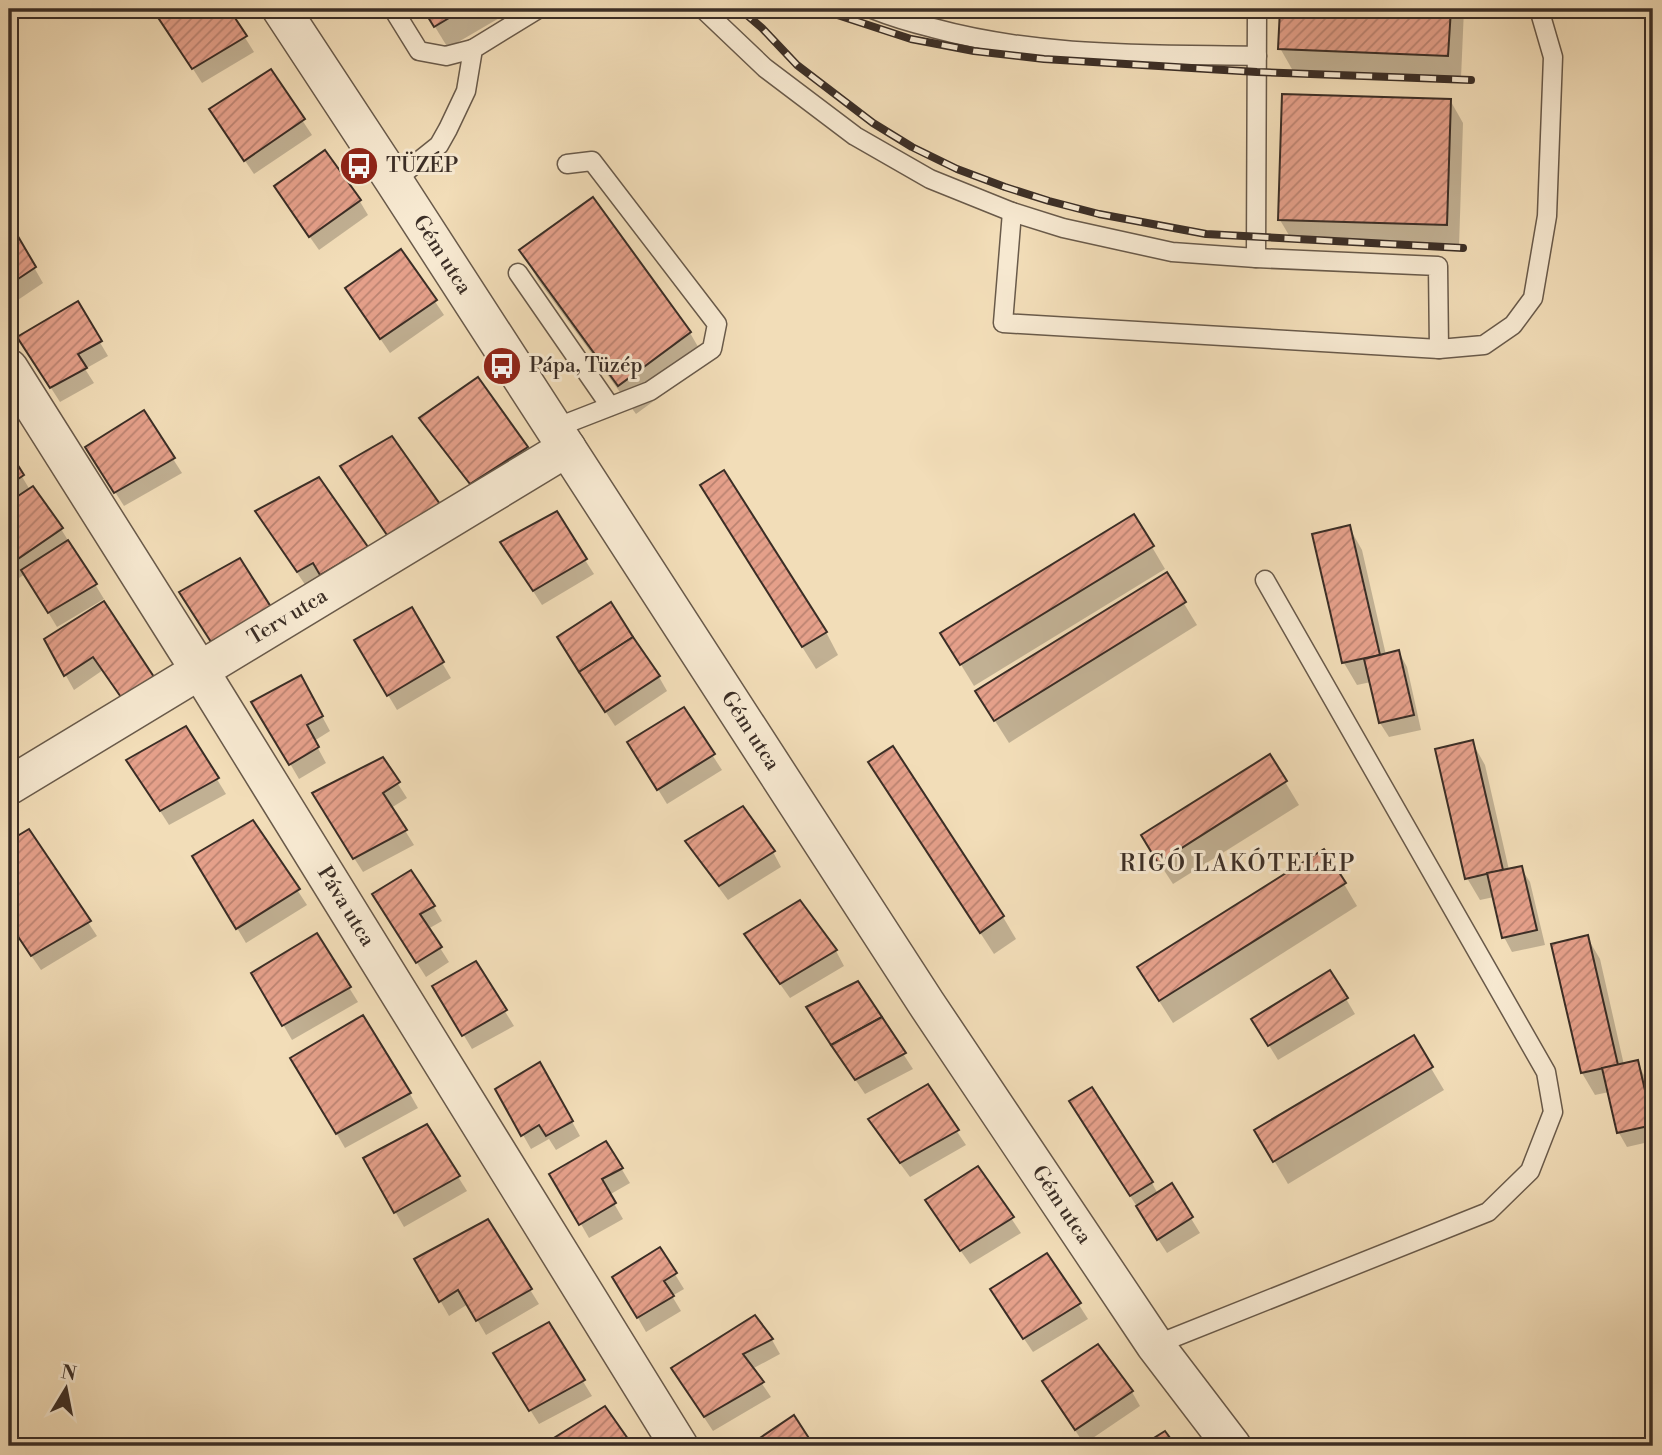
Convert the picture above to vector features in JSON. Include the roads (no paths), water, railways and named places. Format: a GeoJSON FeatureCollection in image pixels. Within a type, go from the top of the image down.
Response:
{"type":"FeatureCollection","features":[{"type":"Feature","properties":{"kind":"street","name":"Gém utca"},"geometry":{"type":"LineString","coordinates":[[281,9],[926,1003],[1155,1345],[1232,1446]]}},
{"type":"Feature","properties":{"kind":"street","name":"Páva utca"},"geometry":{"type":"LineString","coordinates":[[9,368],[200,671],[679,1446]]}},
{"type":"Feature","properties":{"kind":"street","name":"Terv utca"},"geometry":{"type":"LineString","coordinates":[[9,786],[200,671],[561,438]]}},
{"type":"Feature","properties":{"kind":"lane"},"geometry":{"type":"LineString","coordinates":[[393,9],[419,51],[446,56],[473,49],[538,9]]}},
{"type":"Feature","properties":{"kind":"lane"},"geometry":{"type":"LineString","coordinates":[[703,9],[765,68],[855,136],[930,179],[1012,212],[1063,228],[1172,252],[1438,266],[1439,349]]}},
{"type":"Feature","properties":{"kind":"lane"},"geometry":{"type":"LineString","coordinates":[[872,9],[891,17],[966,37],[1031,48],[1092,53],[1257,56]]}},
{"type":"Feature","properties":{"kind":"lane"},"geometry":{"type":"LineString","coordinates":[[1256,258],[1257,9]]}},
{"type":"Feature","properties":{"kind":"lane"},"geometry":{"type":"LineString","coordinates":[[1012,212],[1003,323],[1439,349],[1484,345],[1513,325],[1533,298],[1547,216],[1553,57],[1539,9]]}},
{"type":"Feature","properties":{"kind":"lane"},"geometry":{"type":"LineString","coordinates":[[394,181],[439,145],[466,91],[473,49]]}},
{"type":"Feature","properties":{"kind":"lane"},"geometry":{"type":"LineString","coordinates":[[561,438],[610,406],[650,391],[712,349],[717,324],[592,161],[567,164]]}},
{"type":"Feature","properties":{"kind":"lane"},"geometry":{"type":"LineString","coordinates":[[518,273],[610,406]]}},
{"type":"Feature","properties":{"kind":"lane"},"geometry":{"type":"LineString","coordinates":[[1155,1345],[1488,1212],[1530,1171],[1553,1112],[1546,1072],[1265,580]]}},
{"type":"Feature","properties":{"kind":"railway"},"geometry":{"type":"LineString","coordinates":[[740,9],[797,65],[873,123],[912,147],[957,169],[1005,187],[1099,214],[1206,234],[1463,248]]}},
{"type":"Feature","properties":{"kind":"railway"},"geometry":{"type":"LineString","coordinates":[[819,9],[911,39],[974,51],[1044,59],[1257,72],[1471,80]]}},
{"type":"Feature","properties":{"kind":"place","name":"TÜZÉP"},"geometry":{"type":"Point","coordinates":[359,166]}},
{"type":"Feature","properties":{"kind":"place","name":"Pápa, Tüzép"},"geometry":{"type":"Point","coordinates":[502,366]}},
{"type":"Feature","properties":{"kind":"district","name":"RIGÓ LAKÓTELEP"},"geometry":{"type":"Point","coordinates":[1238,864]}}]}
